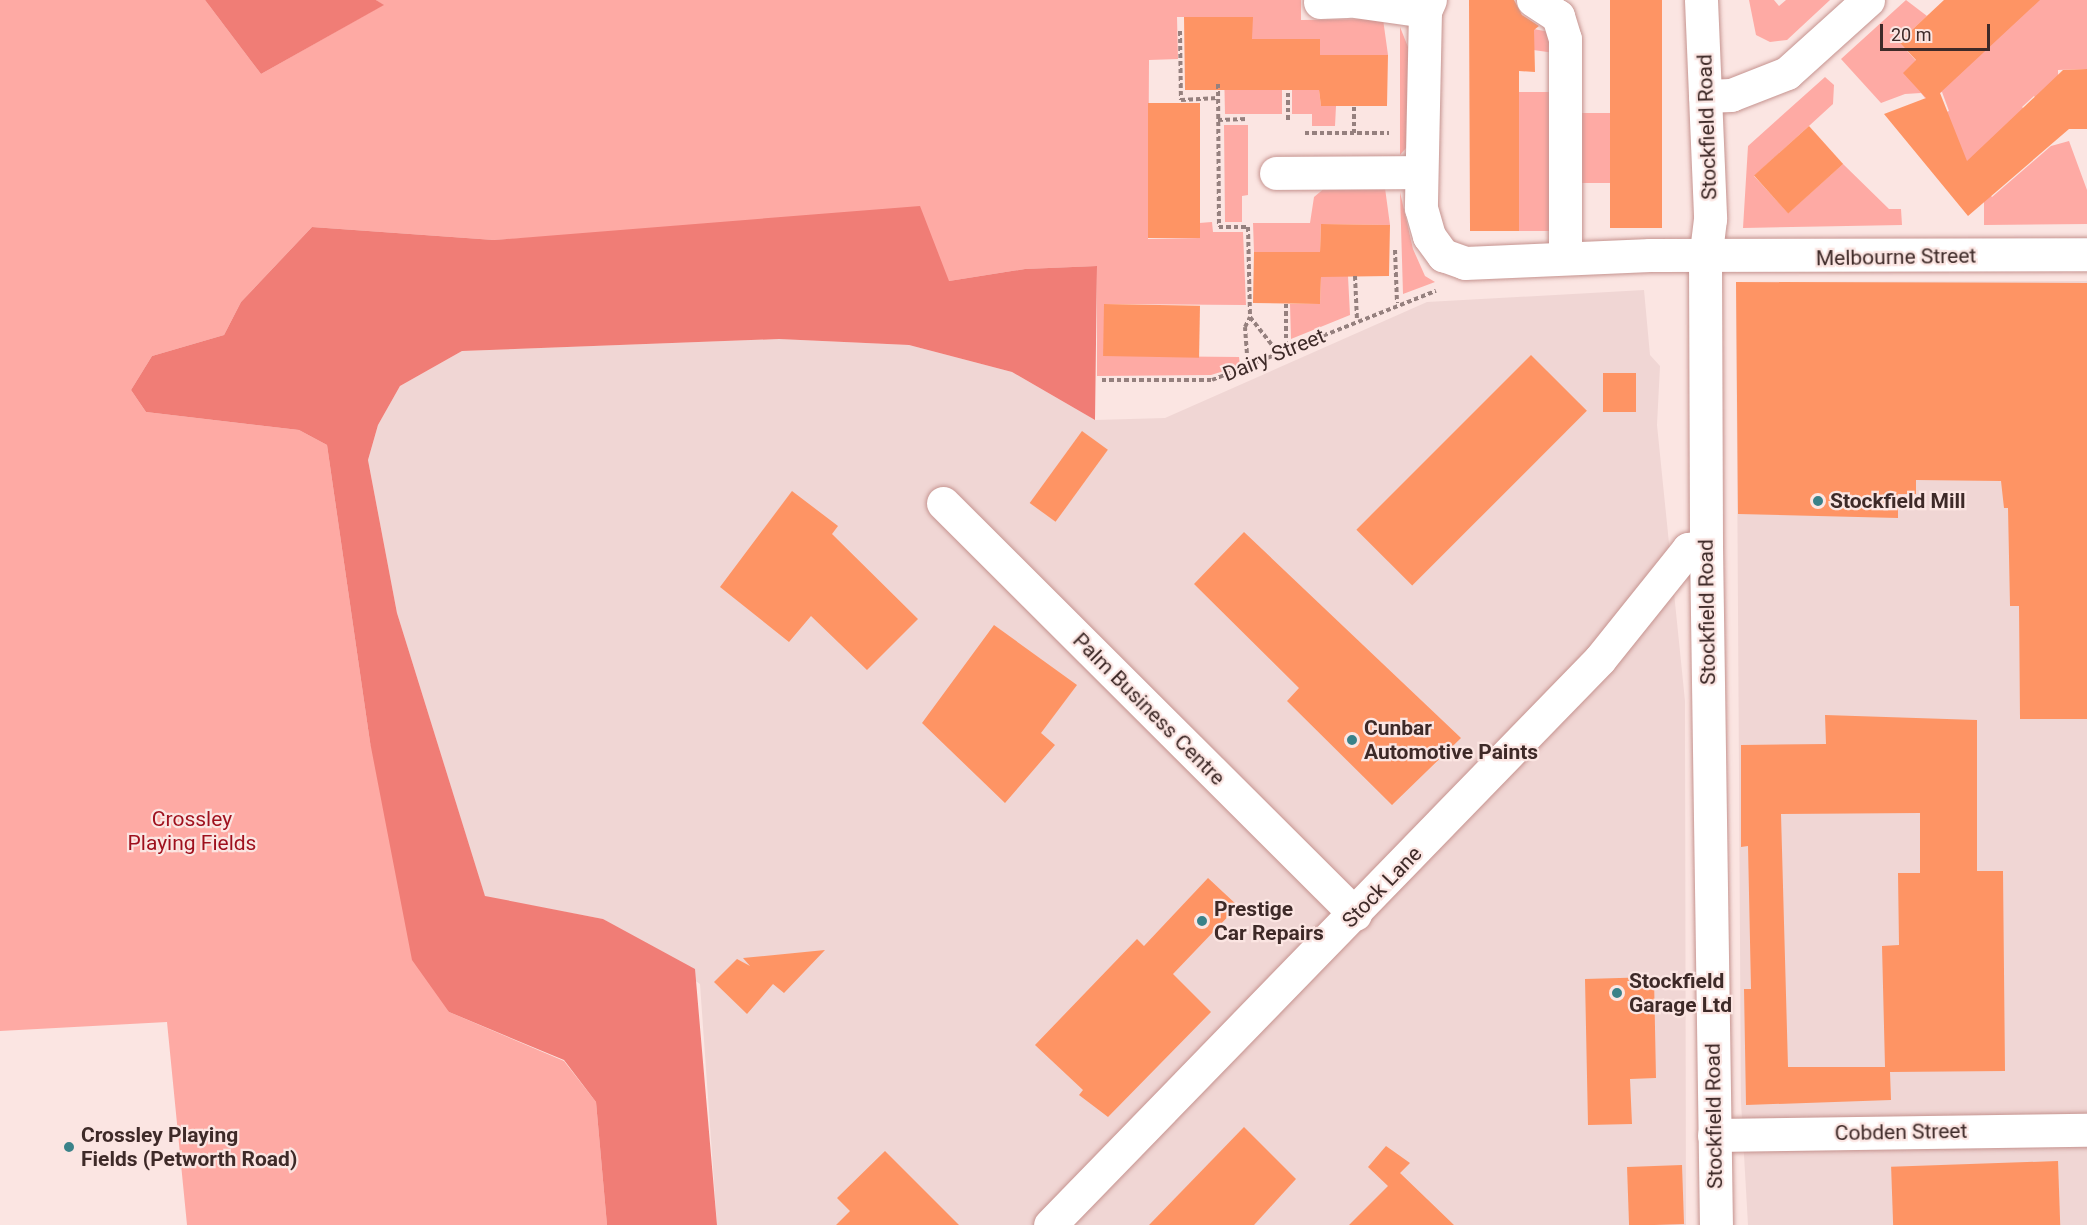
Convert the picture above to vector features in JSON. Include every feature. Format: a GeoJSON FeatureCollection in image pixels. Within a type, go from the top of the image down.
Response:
{"type":"FeatureCollection","features":[{"type":"Feature","properties":{"kind":"street"},"geometry":{"type":"LineString","coordinates":[[1533,0],[1558,16],[1565,39],[1565,256]]}},
{"type":"Feature","properties":{"kind":"street","name":"Stockfield Road"},"geometry":{"type":"LineString","coordinates":[[1701,0],[1710,219],[1705,257],[1706,546],[1716,1225]]}},
{"type":"Feature","properties":{"kind":"street"},"geometry":{"type":"LineString","coordinates":[[1705,96],[1731,95],[1787,73],[1869,0]]}},
{"type":"Feature","properties":{"kind":"street"},"geometry":{"type":"LineString","coordinates":[[1338,1],[1427,5],[1420,172],[1421,208],[1429,236],[1443,255],[1465,263],[1565,256],[1705,257]]}},
{"type":"Feature","properties":{"kind":"street"},"geometry":{"type":"LineString","coordinates":[[1276,173],[1420,172]]}},
{"type":"Feature","properties":{"kind":"street","name":"Melbourne Street"},"geometry":{"type":"LineString","coordinates":[[1705,257],[2087,254]]}},
{"type":"Feature","properties":{"kind":"street","name":"Palm Business Centre"},"geometry":{"type":"LineString","coordinates":[[943,503],[1355,914]]}},
{"type":"Feature","properties":{"kind":"street","name":"Stock Lane"},"geometry":{"type":"LineString","coordinates":[[1050,1225],[1355,914],[1600,659],[1688,549],[1706,546]]}},
{"type":"Feature","properties":{"kind":"street","name":"Cobden Street"},"geometry":{"type":"LineString","coordinates":[[1714,1135],[2087,1130]]}},
{"type":"Feature","properties":{"kind":"path"},"geometry":{"type":"LineString","coordinates":[[1180,31],[1181,100],[1218,98]]}},
{"type":"Feature","properties":{"kind":"path"},"geometry":{"type":"LineString","coordinates":[[1218,84],[1219,227],[1248,227],[1250,317],[1245,327],[1248,368]]}},
{"type":"Feature","properties":{"kind":"path"},"geometry":{"type":"LineString","coordinates":[[1288,90],[1288,120]]}},
{"type":"Feature","properties":{"kind":"path"},"geometry":{"type":"LineString","coordinates":[[1354,106],[1354,133]]}},
{"type":"Feature","properties":{"kind":"path"},"geometry":{"type":"LineString","coordinates":[[1218,120],[1247,119]]}},
{"type":"Feature","properties":{"kind":"path"},"geometry":{"type":"LineString","coordinates":[[1305,133],[1394,133]]}},
{"type":"Feature","properties":{"kind":"path"},"geometry":{"type":"LineString","coordinates":[[1355,276],[1357,321]]}},
{"type":"Feature","properties":{"kind":"path","name":"Dairy Street"},"geometry":{"type":"LineString","coordinates":[[1102,380],[1212,380],[1248,368],[1357,321],[1440,290]]}},
{"type":"Feature","properties":{"kind":"path"},"geometry":{"type":"LineString","coordinates":[[1286,304],[1286,351]]}},
{"type":"Feature","properties":{"kind":"path"},"geometry":{"type":"LineString","coordinates":[[1250,317],[1278,354]]}},
{"type":"Feature","properties":{"kind":"shaded area"},"geometry":{"type":"Polygon","coordinates":[[[205,0],[376,0],[384,5],[261,74],[205,0]]]}},
{"type":"Feature","properties":{"kind":"shaded area"},"geometry":{"type":"Polygon","coordinates":[[[920,206],[949,281],[1025,269],[1097,266],[1095,420],[1012,372],[909,345],[779,339],[462,351],[400,386],[378,425],[368,460],[397,613],[485,896],[603,919],[695,969],[717,1225],[607,1225],[596,1102],[564,1060],[449,1012],[412,960],[370,742],[327,445],[299,430],[146,412],[131,390],[152,356],[224,335],[241,302],[312,227],[494,240],[920,206]]]}},
{"type":"Feature","properties":{"kind":"shaded area"},"geometry":{"type":"Polygon","coordinates":[[[2087,281],[2087,1225],[1748,1225],[1741,1102],[1736,282],[2087,281]]]}},
{"type":"Feature","properties":{"kind":"shaded area"},"geometry":{"type":"Polygon","coordinates":[[[1644,290],[1650,355],[1660,366],[1657,425],[1685,701],[1686,1225],[717,1225],[700,984],[603,919],[485,897],[397,613],[368,460],[378,425],[400,386],[462,351],[779,339],[909,345],[1012,372],[1095,420],[1165,418],[1427,302],[1644,290]]]}},
{"type":"Feature","properties":{"kind":"green space","name":"Crossley Playing Fields"},"geometry":{"type":"Polygon","coordinates":[[[0,0],[205,0],[261,74],[383,5],[376,0],[1301,0],[1301,20],[1383,19],[1388,55],[1320,55],[1319,39],[1252,39],[1252,17],[1177,17],[1178,59],[1149,60],[1148,239],[1199,238],[1199,223],[1212,222],[1213,232],[1243,232],[1246,305],[1105,304],[1137,356],[1239,357],[1240,366],[1211,375],[1097,376],[1097,266],[1025,269],[949,281],[677,229],[494,240],[312,227],[241,302],[224,335],[152,356],[131,390],[146,412],[299,430],[327,445],[370,742],[449,1012],[564,1061],[596,1102],[607,1225],[187,1225],[167,1022],[0,1031],[0,0]]]}},
{"type":"Feature","properties":{"kind":"green space"},"geometry":{"type":"Polygon","coordinates":[[[1749,0],[1774,0],[1779,6],[1786,0],[1830,0],[1787,40],[1770,42],[1756,35],[1749,0]]]}},
{"type":"Feature","properties":{"kind":"green space"},"geometry":{"type":"Polygon","coordinates":[[[1906,0],[1927,16],[1899,42],[1929,75],[2009,0],[2087,0],[2087,69],[2058,70],[2059,114],[2050,114],[2034,96],[2022,107],[2038,124],[1964,164],[1992,197],[2051,146],[2069,141],[2087,190],[2087,224],[1984,225],[1984,197],[1920,123],[1949,111],[1942,92],[1925,98],[1921,93],[1905,94],[1881,103],[1841,59],[1906,0]]]}},
{"type":"Feature","properties":{"kind":"green space"},"geometry":{"type":"Polygon","coordinates":[[[1519,26],[1554,33],[1555,53],[1519,48],[1519,26]]]}},
{"type":"Feature","properties":{"kind":"green space"},"geometry":{"type":"Polygon","coordinates":[[[1400,27],[1408,47],[1406,148],[1400,155],[1400,27]]]}},
{"type":"Feature","properties":{"kind":"green space"},"geometry":{"type":"Polygon","coordinates":[[[1224,69],[1282,90],[1282,114],[1225,114],[1224,69]]]}},
{"type":"Feature","properties":{"kind":"green space"},"geometry":{"type":"Polygon","coordinates":[[[1825,77],[1834,85],[1833,104],[1754,176],[1788,213],[1843,164],[1889,209],[1901,209],[1902,225],[1743,228],[1748,146],[1825,77]]]}},
{"type":"Feature","properties":{"kind":"green space"},"geometry":{"type":"Polygon","coordinates":[[[1292,90],[1319,90],[1321,106],[1336,106],[1335,126],[1312,126],[1312,114],[1292,114],[1292,90]]]}},
{"type":"Feature","properties":{"kind":"green space"},"geometry":{"type":"Polygon","coordinates":[[[1519,92],[1556,92],[1556,231],[1519,231],[1519,92]]]}},
{"type":"Feature","properties":{"kind":"green space"},"geometry":{"type":"Polygon","coordinates":[[[1573,113],[1612,113],[1612,183],[1573,183],[1573,113]]]}},
{"type":"Feature","properties":{"kind":"green space"},"geometry":{"type":"Polygon","coordinates":[[[1224,125],[1248,125],[1248,195],[1242,196],[1242,222],[1225,222],[1224,125]]]}},
{"type":"Feature","properties":{"kind":"green space"},"geometry":{"type":"Polygon","coordinates":[[[1326,187],[1385,188],[1390,225],[1321,224],[1320,252],[1254,252],[1253,223],[1310,223],[1314,197],[1326,187]]]}},
{"type":"Feature","properties":{"kind":"green space"},"geometry":{"type":"Polygon","coordinates":[[[1400,192],[1413,249],[1425,276],[1435,282],[1403,294],[1400,192]]]}},
{"type":"Feature","properties":{"kind":"green space"},"geometry":{"type":"Polygon","coordinates":[[[1321,276],[1348,276],[1350,315],[1291,339],[1290,304],[1320,304],[1321,276]]]}},
{"type":"Feature","properties":{"kind":"building"},"geometry":{"type":"Polygon","coordinates":[[[1469,0],[1514,0],[1522,15],[1539,26],[1534,30],[1535,72],[1519,71],[1519,231],[1470,231],[1469,0]]]}},
{"type":"Feature","properties":{"kind":"building"},"geometry":{"type":"Polygon","coordinates":[[[1610,0],[1662,0],[1662,228],[1610,228],[1610,0]]]}},
{"type":"Feature","properties":{"kind":"building"},"geometry":{"type":"Polygon","coordinates":[[[1944,0],[2040,0],[1940,93],[1967,161],[2063,70],[2087,69],[2087,129],[2069,129],[1968,216],[1884,114],[1926,98],[1903,73],[1916,60],[1899,42],[1944,0]]]}},
{"type":"Feature","properties":{"kind":"building"},"geometry":{"type":"Polygon","coordinates":[[[1184,17],[1253,17],[1252,39],[1320,39],[1320,55],[1388,55],[1387,106],[1321,106],[1319,90],[1185,90],[1184,17]]]}},
{"type":"Feature","properties":{"kind":"building"},"geometry":{"type":"Polygon","coordinates":[[[1148,103],[1200,103],[1200,238],[1148,238],[1148,103]]]}},
{"type":"Feature","properties":{"kind":"building"},"geometry":{"type":"Polygon","coordinates":[[[1809,126],[1843,164],[1788,213],[1754,176],[1809,126]]]}},
{"type":"Feature","properties":{"kind":"building"},"geometry":{"type":"Polygon","coordinates":[[[1321,224],[1390,225],[1389,276],[1321,277],[1320,304],[1253,303],[1254,252],[1320,252],[1321,224]]]}},
{"type":"Feature","properties":{"kind":"building","name":"Stockfield Mill"},"geometry":{"type":"Polygon","coordinates":[[[1736,282],[2087,283],[2087,719],[2020,719],[2019,606],[2010,606],[2008,508],[2004,508],[2001,481],[1916,480],[1916,494],[1898,494],[1898,518],[1738,514],[1736,282]]]}},
{"type":"Feature","properties":{"kind":"building"},"geometry":{"type":"Polygon","coordinates":[[[1104,304],[1200,306],[1199,358],[1103,356],[1104,304]]]}},
{"type":"Feature","properties":{"kind":"building"},"geometry":{"type":"Polygon","coordinates":[[[1531,355],[1587,411],[1412,586],[1356,530],[1531,355]]]}},
{"type":"Feature","properties":{"kind":"building"},"geometry":{"type":"Polygon","coordinates":[[[1603,373],[1636,373],[1636,412],[1603,412],[1603,373]]]}},
{"type":"Feature","properties":{"kind":"building"},"geometry":{"type":"Polygon","coordinates":[[[1082,431],[1108,450],[1056,522],[1030,503],[1082,431]]]}},
{"type":"Feature","properties":{"kind":"building"},"geometry":{"type":"Polygon","coordinates":[[[792,491],[838,526],[832,534],[918,619],[867,670],[811,616],[789,642],[720,587],[792,491]]]}},
{"type":"Feature","properties":{"kind":"building"},"geometry":{"type":"Polygon","coordinates":[[[1244,532],[1461,738],[1392,805],[1287,701],[1299,688],[1194,584],[1244,532]]]}},
{"type":"Feature","properties":{"kind":"building"},"geometry":{"type":"Polygon","coordinates":[[[994,625],[1077,685],[1041,733],[1055,745],[1005,803],[922,723],[994,625]]]}},
{"type":"Feature","properties":{"kind":"building"},"geometry":{"type":"Polygon","coordinates":[[[1825,715],[1977,720],[1977,871],[2003,871],[2005,1071],[1890,1072],[1891,1100],[1746,1105],[1744,989],[1751,989],[1748,846],[1741,847],[1741,745],[1826,744],[1825,715]],[[1920,813],[1781,814],[1788,1067],[1885,1067],[1882,946],[1899,945],[1898,873],[1920,873],[1920,813]]]}},
{"type":"Feature","properties":{"kind":"building"},"geometry":{"type":"Polygon","coordinates":[[[1208,878],[1238,906],[1173,974],[1211,1012],[1108,1117],[1079,1095],[1083,1090],[1035,1045],[1137,939],[1144,946],[1208,878]]]}},
{"type":"Feature","properties":{"kind":"building"},"geometry":{"type":"Polygon","coordinates":[[[825,950],[784,993],[773,984],[747,1014],[714,982],[737,959],[750,966],[743,958],[825,950]]]}},
{"type":"Feature","properties":{"kind":"building"},"geometry":{"type":"Polygon","coordinates":[[[1654,977],[1656,1078],[1630,1079],[1632,1124],[1588,1125],[1585,979],[1654,977]]]}},
{"type":"Feature","properties":{"kind":"building"},"geometry":{"type":"Polygon","coordinates":[[[1244,1127],[1296,1179],[1254,1225],[1149,1225],[1244,1127]]]}},
{"type":"Feature","properties":{"kind":"building"},"geometry":{"type":"Polygon","coordinates":[[[1386,1146],[1410,1163],[1400,1173],[1454,1225],[1349,1225],[1388,1186],[1368,1167],[1386,1146]]]}},
{"type":"Feature","properties":{"kind":"building"},"geometry":{"type":"Polygon","coordinates":[[[885,1151],[959,1225],[836,1225],[850,1211],[837,1198],[885,1151]]]}},
{"type":"Feature","properties":{"kind":"building"},"geometry":{"type":"Polygon","coordinates":[[[2058,1161],[2060,1225],[1893,1225],[1891,1167],[2058,1161]]]}},
{"type":"Feature","properties":{"kind":"building"},"geometry":{"type":"Polygon","coordinates":[[[1682,1165],[1684,1224],[1629,1225],[1627,1167],[1682,1165]]]}},
{"type":"Feature","properties":{"kind":"place","name":"Stockfield Mill"},"geometry":{"type":"Point","coordinates":[1818,501]}},
{"type":"Feature","properties":{"kind":"place","name":"Cunbar Automotive Paints"},"geometry":{"type":"Point","coordinates":[1352,740]}},
{"type":"Feature","properties":{"kind":"place","name":"Prestige Car Repairs"},"geometry":{"type":"Point","coordinates":[1202,921]}},
{"type":"Feature","properties":{"kind":"place","name":"Stockfield Garage Ltd"},"geometry":{"type":"Point","coordinates":[1617,993]}},
{"type":"Feature","properties":{"kind":"place","name":"Crossley Playing Fields (Petworth Road)"},"geometry":{"type":"Point","coordinates":[69,1147]}}]}
